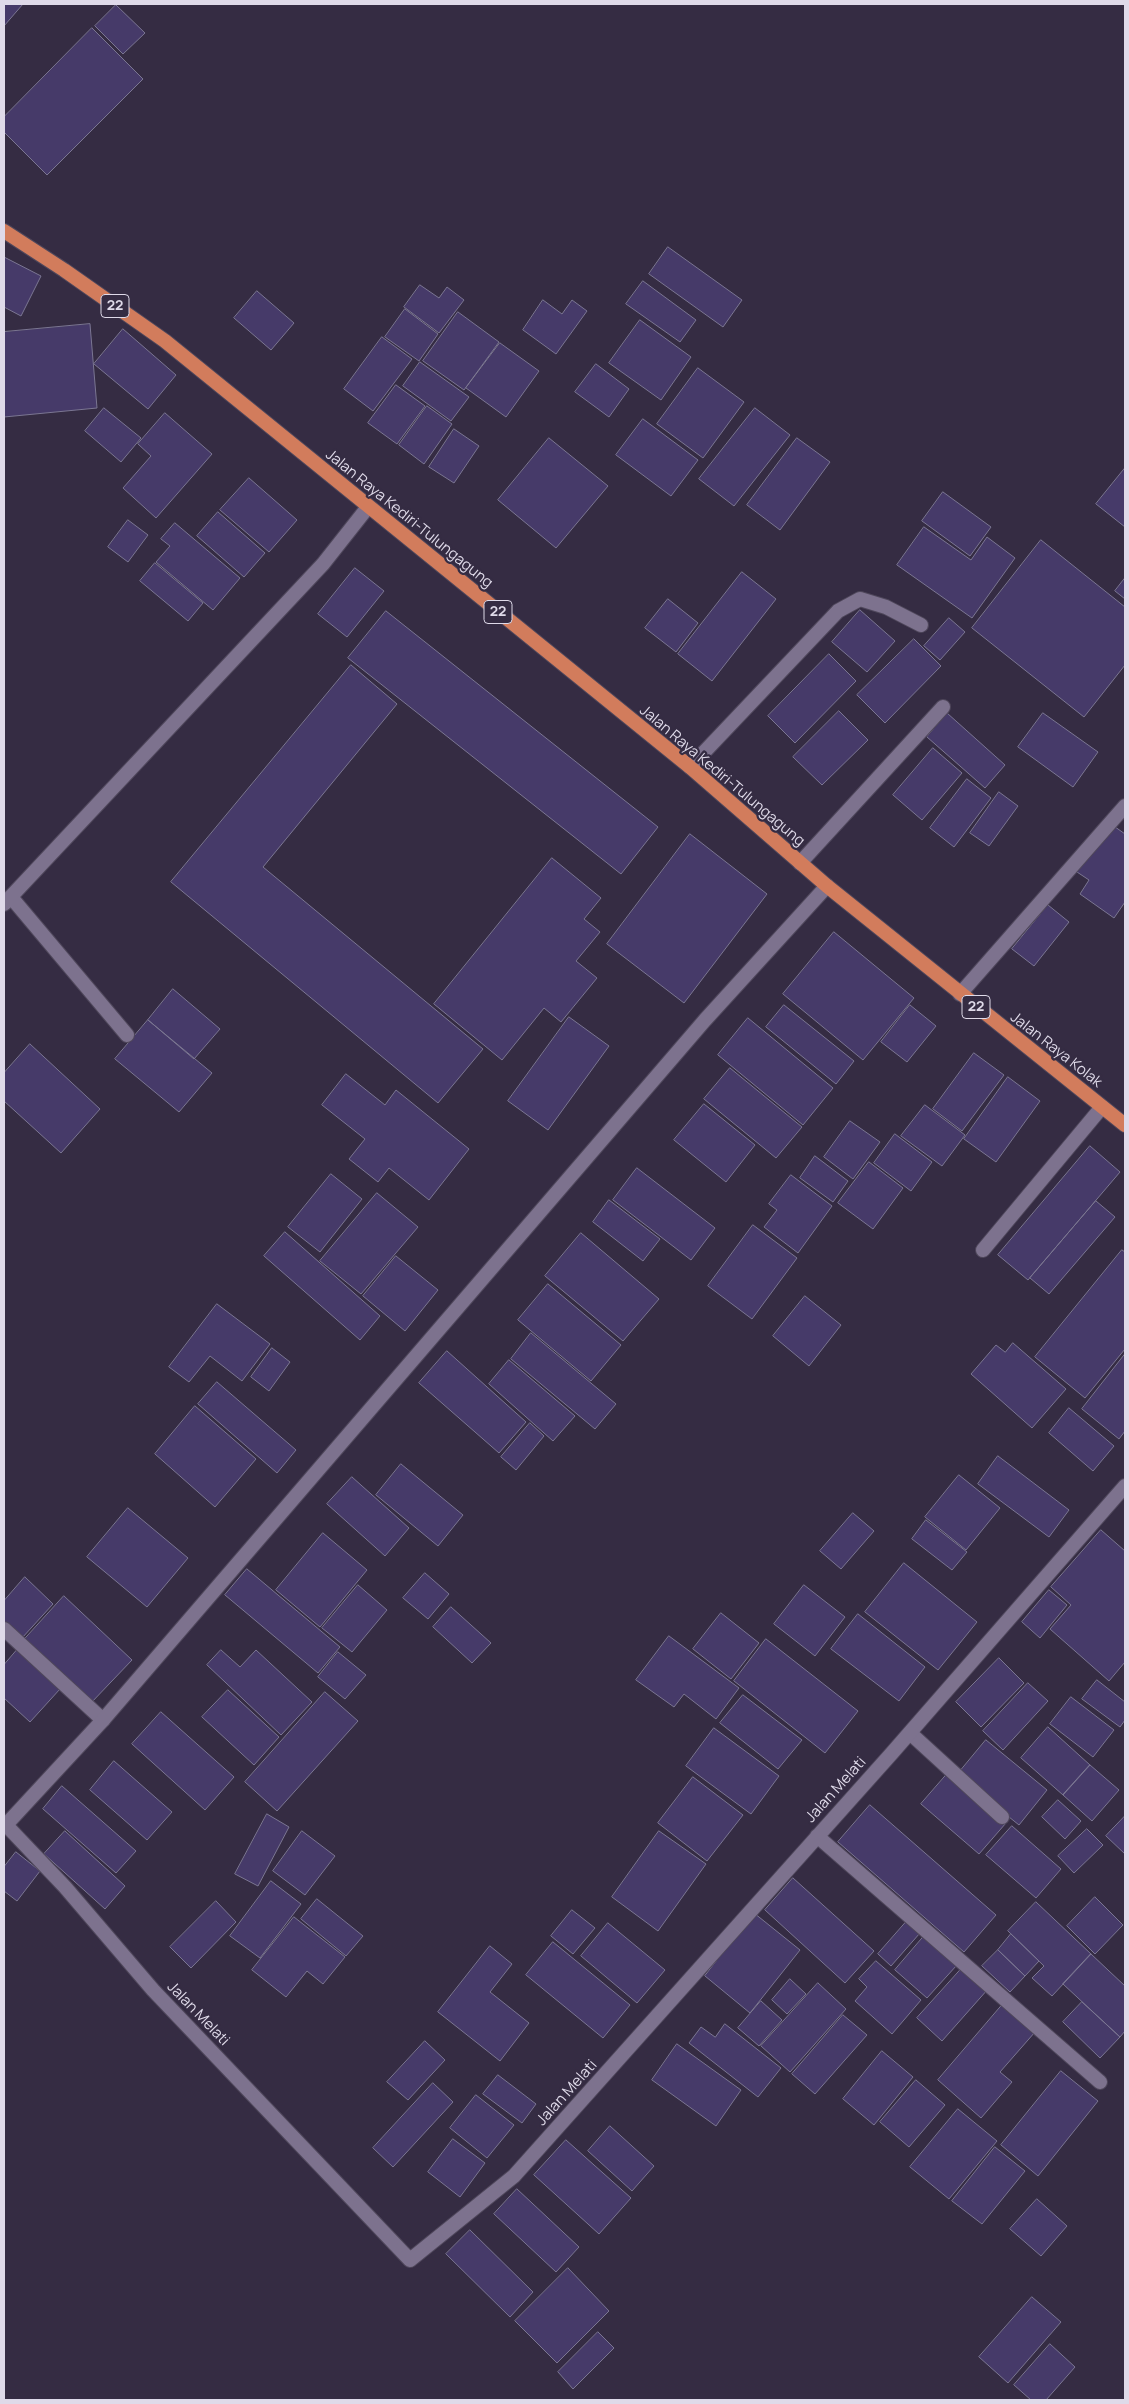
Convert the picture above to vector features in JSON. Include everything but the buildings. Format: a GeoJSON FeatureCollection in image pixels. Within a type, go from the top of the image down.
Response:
{"type":"FeatureCollection","features":[{"type":"Feature","properties":{"kind":"highway","name":"Jalan Raya Kediri-Tulungagung"},"geometry":{"type":"LineString","coordinates":[[4,231],[64,270],[165,341],[690,767],[827,886]]}},
{"type":"Feature","properties":{"kind":"highway","name":"Jalan Raya Kolak"},"geometry":{"type":"LineString","coordinates":[[827,886],[1125,1125]]}},
{"type":"Feature","properties":{"kind":"street"},"geometry":{"type":"LineString","coordinates":[[127,1035],[7,900],[323,564],[368,507]]}},
{"type":"Feature","properties":{"kind":"street"},"geometry":{"type":"LineString","coordinates":[[690,767],[838,611],[860,599],[886,607],[921,625]]}},
{"type":"Feature","properties":{"kind":"street"},"geometry":{"type":"LineString","coordinates":[[800,863],[943,707]]}},
{"type":"Feature","properties":{"kind":"street"},"geometry":{"type":"LineString","coordinates":[[960,994],[1125,806]]}},
{"type":"Feature","properties":{"kind":"street"},"geometry":{"type":"LineString","coordinates":[[5,1826],[103,1720],[705,1020],[827,886]]}},
{"type":"Feature","properties":{"kind":"street"},"geometry":{"type":"LineString","coordinates":[[983,1250],[1102,1107]]}},
{"type":"Feature","properties":{"kind":"street","name":"Jalan Melati"},"geometry":{"type":"LineString","coordinates":[[5,1826],[65,1887],[153,1990],[410,2260],[514,2176],[910,1733],[1125,1486]]}},
{"type":"Feature","properties":{"kind":"street"},"geometry":{"type":"LineString","coordinates":[[4,1629],[103,1720]]}},
{"type":"Feature","properties":{"kind":"street"},"geometry":{"type":"LineString","coordinates":[[910,1733],[1002,1817]]}},
{"type":"Feature","properties":{"kind":"street"},"geometry":{"type":"LineString","coordinates":[[817,1836],[1100,2082]]}}]}
